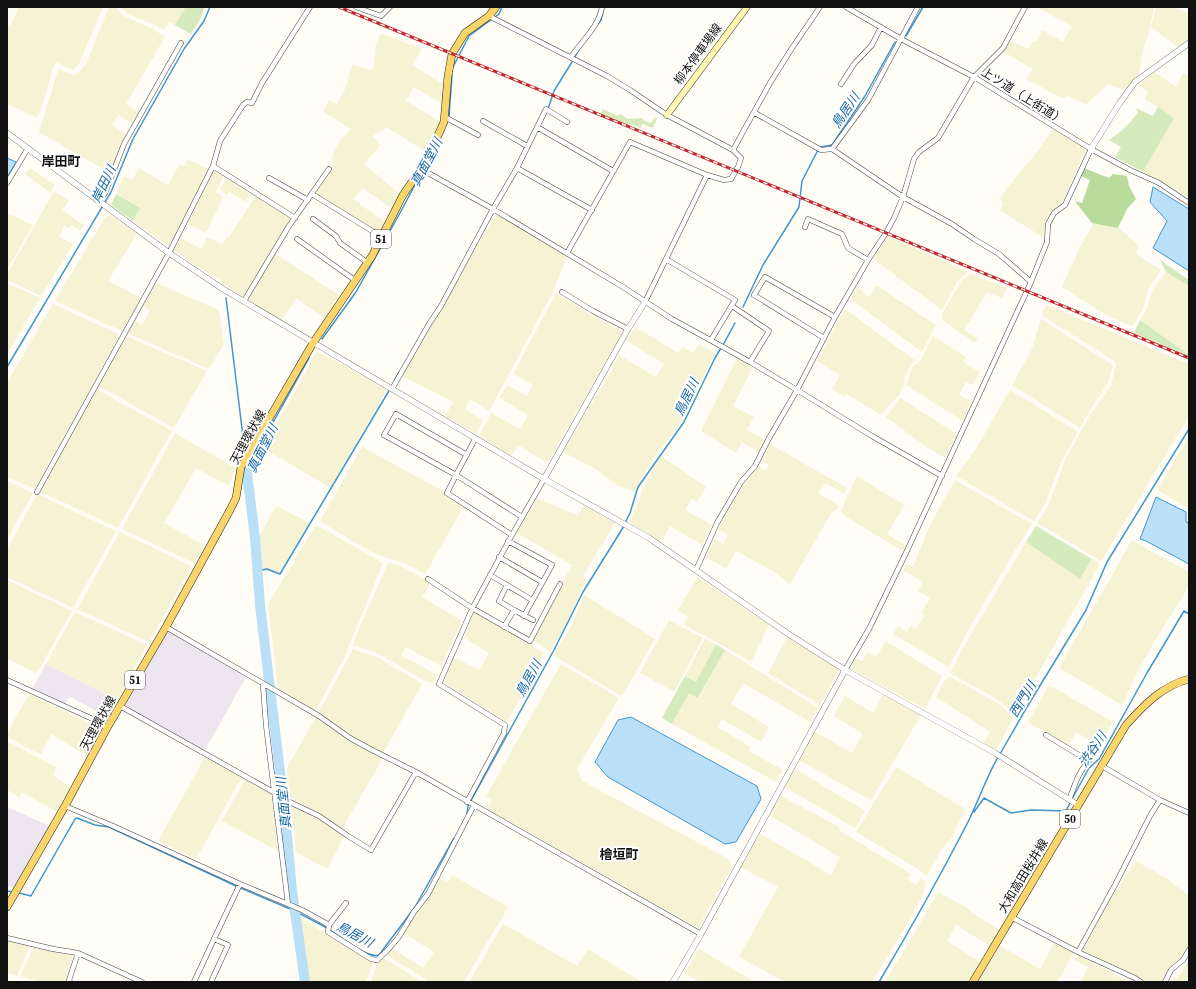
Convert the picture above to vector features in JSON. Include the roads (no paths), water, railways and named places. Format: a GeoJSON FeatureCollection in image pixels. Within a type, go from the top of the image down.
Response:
{"type":"FeatureCollection","features":[{"type":"Feature","properties":{"kind":"main road","name":"天理環状線"},"geometry":{"type":"LineString","coordinates":[[7,907],[65,806],[107,728],[166,627],[230,510],[236,498],[241,467],[313,343],[368,263],[403,196],[421,169],[444,122],[448,76],[452,54],[465,33],[489,16],[496,7]]}},
{"type":"Feature","properties":{"kind":"main road","name":"柳本停車場線"},"geometry":{"type":"LineString","coordinates":[[667,115],[747,7]]}},
{"type":"Feature","properties":{"kind":"main road","name":"大和高田桜井線"},"geometry":{"type":"LineString","coordinates":[[973,982],[1074,803],[1102,766],[1126,725],[1146,703],[1161,691],[1189,679]]}},
{"type":"Feature","properties":{"kind":"street"},"geometry":{"type":"LineString","coordinates":[[37,492],[169,253],[213,166],[220,141],[243,105],[247,102],[252,103],[262,83],[310,7]]}},
{"type":"Feature","properties":{"kind":"street"},"geometry":{"type":"LineString","coordinates":[[356,7],[382,16],[390,7]]}},
{"type":"Feature","properties":{"kind":"street"},"geometry":{"type":"LineString","coordinates":[[571,57],[601,16],[602,7]]}},
{"type":"Feature","properties":{"kind":"street"},"geometry":{"type":"LineString","coordinates":[[733,150],[755,113],[770,83],[820,7]]}},
{"type":"Feature","properties":{"kind":"street","name":"上ツ道（上街道）"},"geometry":{"type":"LineString","coordinates":[[846,7],[901,39],[974,77],[1091,149],[1130,170],[1159,183],[1189,203]]}},
{"type":"Feature","properties":{"kind":"street"},"geometry":{"type":"LineString","coordinates":[[832,149],[868,100],[918,7]]}},
{"type":"Feature","properties":{"kind":"street"},"geometry":{"type":"LineString","coordinates":[[696,570],[717,523],[741,482],[756,466],[768,440],[798,390],[835,317],[894,218],[903,197],[914,159],[919,152],[938,138],[974,77],[1003,48],[1025,7]]}},
{"type":"Feature","properties":{"kind":"street"},"geometry":{"type":"LineString","coordinates":[[489,16],[567,57],[571,57],[630,90],[667,115],[733,150],[740,158],[738,167],[731,179],[724,180],[708,175],[630,142],[567,253]]}},
{"type":"Feature","properties":{"kind":"street"},"geometry":{"type":"LineString","coordinates":[[841,84],[854,64],[872,45],[881,27]]}},
{"type":"Feature","properties":{"kind":"street"},"geometry":{"type":"LineString","coordinates":[[100,202],[124,144],[181,43]]}},
{"type":"Feature","properties":{"kind":"street"},"geometry":{"type":"LineString","coordinates":[[673,982],[701,934],[879,609],[1031,282],[1047,242],[1048,224],[1054,213],[1065,205],[1091,149],[1119,104],[1135,82],[1189,43]]}},
{"type":"Feature","properties":{"kind":"street"},"geometry":{"type":"LineString","coordinates":[[392,388],[441,306],[517,168],[546,109],[568,122]]}},
{"type":"Feature","properties":{"kind":"street"},"geometry":{"type":"LineString","coordinates":[[755,113],[819,150],[832,149],[903,197],[952,224],[999,254],[1031,282]]}},
{"type":"Feature","properties":{"kind":"street"},"geometry":{"type":"LineString","coordinates":[[445,117],[478,135]]}},
{"type":"Feature","properties":{"kind":"street"},"geometry":{"type":"LineString","coordinates":[[483,121],[527,146]]}},
{"type":"Feature","properties":{"kind":"street"},"geometry":{"type":"LineString","coordinates":[[536,127],[613,171]]}},
{"type":"Feature","properties":{"kind":"street"},"geometry":{"type":"LineString","coordinates":[[7,132],[169,253],[223,289],[392,388],[475,439],[649,538],[787,633],[845,670],[998,756],[1074,803],[1078,775],[1089,761],[1046,735]]}},
{"type":"Feature","properties":{"kind":"street"},"geometry":{"type":"LineString","coordinates":[[7,183],[28,148]]}},
{"type":"Feature","properties":{"kind":"street"},"geometry":{"type":"LineString","coordinates":[[213,166],[295,218]]}},
{"type":"Feature","properties":{"kind":"street"},"geometry":{"type":"LineString","coordinates":[[517,168],[592,210]]}},
{"type":"Feature","properties":{"kind":"street"},"geometry":{"type":"LineString","coordinates":[[244,301],[295,218],[329,169]]}},
{"type":"Feature","properties":{"kind":"street"},"geometry":{"type":"LineString","coordinates":[[421,169],[567,253],[672,319],[723,346],[872,436],[942,476]]}},
{"type":"Feature","properties":{"kind":"street"},"geometry":{"type":"LineString","coordinates":[[467,802],[504,733],[505,725],[439,684],[472,608],[522,516],[628,329],[645,302],[708,175]]}},
{"type":"Feature","properties":{"kind":"street"},"geometry":{"type":"LineString","coordinates":[[269,178],[308,200]]}},
{"type":"Feature","properties":{"kind":"street"},"geometry":{"type":"LineString","coordinates":[[312,194],[382,237]]}},
{"type":"Feature","properties":{"kind":"street"},"geometry":{"type":"LineString","coordinates":[[313,219],[336,236],[340,243],[368,263]]}},
{"type":"Feature","properties":{"kind":"street"},"geometry":{"type":"LineString","coordinates":[[805,227],[808,220],[842,234],[848,248],[868,260]]}},
{"type":"Feature","properties":{"kind":"street"},"geometry":{"type":"LineString","coordinates":[[297,240],[356,281]]}},
{"type":"Feature","properties":{"kind":"street"},"geometry":{"type":"LineString","coordinates":[[666,259],[735,300],[711,340]]}},
{"type":"Feature","properties":{"kind":"street"},"geometry":{"type":"LineString","coordinates":[[824,338],[754,295],[765,277],[835,317]]}},
{"type":"Feature","properties":{"kind":"street"},"geometry":{"type":"LineString","coordinates":[[562,292],[592,311],[628,329]]}},
{"type":"Feature","properties":{"kind":"street"},"geometry":{"type":"LineString","coordinates":[[732,306],[769,331],[750,362]]}},
{"type":"Feature","properties":{"kind":"street"},"geometry":{"type":"LineString","coordinates":[[467,455],[396,414],[384,435],[456,475],[522,516]]}},
{"type":"Feature","properties":{"kind":"street"},"geometry":{"type":"LineString","coordinates":[[475,439],[447,493],[512,535]]}},
{"type":"Feature","properties":{"kind":"street"},"geometry":{"type":"LineString","coordinates":[[508,541],[552,565],[524,616]]}},
{"type":"Feature","properties":{"kind":"street"},"geometry":{"type":"LineString","coordinates":[[500,557],[542,582]]}},
{"type":"Feature","properties":{"kind":"street"},"geometry":{"type":"LineString","coordinates":[[490,575],[532,600]]}},
{"type":"Feature","properties":{"kind":"street"},"geometry":{"type":"LineString","coordinates":[[428,579],[472,608],[530,641],[560,584]]}},
{"type":"Feature","properties":{"kind":"street"},"geometry":{"type":"LineString","coordinates":[[508,585],[498,601],[533,620]]}},
{"type":"Feature","properties":{"kind":"street"},"geometry":{"type":"LineString","coordinates":[[504,627],[514,610]]}},
{"type":"Feature","properties":{"kind":"street"},"geometry":{"type":"LineString","coordinates":[[166,627],[318,716],[350,738],[416,772],[701,934]]}},
{"type":"Feature","properties":{"kind":"street"},"geometry":{"type":"LineString","coordinates":[[7,680],[97,721],[107,728]]}},
{"type":"Feature","properties":{"kind":"street"},"geometry":{"type":"LineString","coordinates":[[264,685],[266,725],[289,905]]}},
{"type":"Feature","properties":{"kind":"street"},"geometry":{"type":"LineString","coordinates":[[120,706],[276,795],[319,816],[372,850],[416,772]]}},
{"type":"Feature","properties":{"kind":"street"},"geometry":{"type":"LineString","coordinates":[[1102,766],[1160,800],[1189,813]]}},
{"type":"Feature","properties":{"kind":"street"},"geometry":{"type":"LineString","coordinates":[[1078,952],[1112,891],[1150,816],[1160,800]]}},
{"type":"Feature","properties":{"kind":"street"},"geometry":{"type":"LineString","coordinates":[[346,903],[329,925],[328,932],[371,959],[376,960],[386,952],[398,938],[414,912],[428,894],[474,805]]}},
{"type":"Feature","properties":{"kind":"street"},"geometry":{"type":"LineString","coordinates":[[65,806],[300,909],[329,925]]}},
{"type":"Feature","properties":{"kind":"street"},"geometry":{"type":"LineString","coordinates":[[194,982],[240,884]]}},
{"type":"Feature","properties":{"kind":"street"},"geometry":{"type":"LineString","coordinates":[[1011,917],[1078,952],[1141,982]]}},
{"type":"Feature","properties":{"kind":"street"},"geometry":{"type":"LineString","coordinates":[[7,938],[53,949],[78,953],[142,982]]}},
{"type":"Feature","properties":{"kind":"street"},"geometry":{"type":"LineString","coordinates":[[211,982],[228,945],[214,939]]}},
{"type":"Feature","properties":{"kind":"street"},"geometry":{"type":"LineString","coordinates":[[1165,982],[1171,970],[1183,960],[1189,950]]}},
{"type":"Feature","properties":{"kind":"street"},"geometry":{"type":"LineString","coordinates":[[70,982],[69,980],[78,953]]}},
{"type":"Feature","properties":{"kind":"water"},"geometry":{"type":"Polygon","coordinates":[[[7,158],[16,162],[8,176],[7,175],[7,158]]]}},
{"type":"Feature","properties":{"kind":"water"},"geometry":{"type":"Polygon","coordinates":[[[1153,187],[1189,209],[1189,271],[1153,248],[1167,221],[1150,202],[1153,187]]]}},
{"type":"Feature","properties":{"kind":"water"},"geometry":{"type":"Polygon","coordinates":[[[1156,497],[1186,512],[1186,522],[1189,523],[1189,564],[1140,539],[1156,497]]]}},
{"type":"Feature","properties":{"kind":"water"},"geometry":{"type":"Polygon","coordinates":[[[631,717],[757,786],[761,799],[736,842],[725,844],[608,777],[595,762],[618,720],[631,717]]]}},
{"type":"Feature","properties":{"kind":"waterway","name":"岸田川"},"geometry":{"type":"LineString","coordinates":[[7,367],[111,192],[133,139],[184,49],[204,21],[210,7]]}},
{"type":"Feature","properties":{"kind":"waterway","name":"真面堂川"},"geometry":{"type":"LineString","coordinates":[[453,67],[469,36],[499,14],[502,7]]}},
{"type":"Feature","properties":{"kind":"waterway"},"geometry":{"type":"LineString","coordinates":[[598,24],[601,20],[604,7]]}},
{"type":"Feature","properties":{"kind":"waterway","name":"鳥居川"},"geometry":{"type":"LineString","coordinates":[[906,36],[923,7]]}},
{"type":"Feature","properties":{"kind":"waterway","name":"鳥居川"},"geometry":{"type":"LineString","coordinates":[[820,147],[832,145],[865,96],[895,42]]}},
{"type":"Feature","properties":{"kind":"waterway"},"geometry":{"type":"LineString","coordinates":[[575,57],[579,49]]}},
{"type":"Feature","properties":{"kind":"waterway"},"geometry":{"type":"LineString","coordinates":[[548,109],[554,91],[572,62]]}},
{"type":"Feature","properties":{"kind":"waterway","name":"真面堂川"},"geometry":{"type":"LineString","coordinates":[[449,117],[452,75]]}},
{"type":"Feature","properties":{"kind":"waterway","name":"鳥居川"},"geometry":{"type":"LineString","coordinates":[[743,307],[763,265],[799,207],[802,181],[818,150]]}},
{"type":"Feature","properties":{"kind":"waterway","name":"真面堂川"},"geometry":{"type":"LineString","coordinates":[[322,339],[356,292],[418,179]]}},
{"type":"Feature","properties":{"kind":"waterway"},"geometry":{"type":"LineString","coordinates":[[226,298],[245,453]]}},
{"type":"Feature","properties":{"kind":"waterway","name":"鳥居川"},"geometry":{"type":"LineString","coordinates":[[723,345],[735,323]]}},
{"type":"Feature","properties":{"kind":"waterway","name":"鳥居川"},"geometry":{"type":"LineString","coordinates":[[625,523],[630,513],[638,487],[684,422],[721,348]]}},
{"type":"Feature","properties":{"kind":"waterway","name":"真面堂川"},"geometry":{"type":"LineString","coordinates":[[252,460],[309,358]]}},
{"type":"Feature","properties":{"kind":"waterway"},"geometry":{"type":"LineString","coordinates":[[394,381],[399,372]]}},
{"type":"Feature","properties":{"kind":"waterway"},"geometry":{"type":"LineString","coordinates":[[257,571],[267,569],[280,574],[390,389]]}},
{"type":"Feature","properties":{"kind":"waterway","name":"西門川"},"geometry":{"type":"LineString","coordinates":[[1000,754],[1086,610],[1107,562],[1189,429]]}},
{"type":"Feature","properties":{"kind":"waterway","name":"真面堂川"},"geometry":{"type":"LineString","coordinates":[[252,460],[247,474],[255,537],[260,605],[285,814],[292,891],[305,982]]}},
{"type":"Feature","properties":{"kind":"waterway","name":"鳥居川"},"geometry":{"type":"LineString","coordinates":[[467,814],[468,806],[554,650],[583,592],[624,526]]}},
{"type":"Feature","properties":{"kind":"waterway","name":"渋谷川"},"geometry":{"type":"LineString","coordinates":[[1072,799],[1089,768],[1099,759],[1147,673],[1184,611],[1189,614]]}},
{"type":"Feature","properties":{"kind":"waterway","name":"西門川"},"geometry":{"type":"LineString","coordinates":[[879,982],[924,904],[971,816],[998,757]]}},
{"type":"Feature","properties":{"kind":"waterway","name":"渋谷川"},"geometry":{"type":"LineString","coordinates":[[974,812],[984,798],[1011,813],[1031,810],[1066,811],[1070,803]]}},
{"type":"Feature","properties":{"kind":"waterway","name":"真面堂川"},"geometry":{"type":"LineString","coordinates":[[19,893],[31,896],[75,819],[77,818],[95,825],[109,827],[236,886],[295,911],[327,928]]}},
{"type":"Feature","properties":{"kind":"waterway","name":"鳥居川"},"geometry":{"type":"LineString","coordinates":[[330,930],[362,951],[368,954],[379,955],[415,907],[454,838]]}},
{"type":"Feature","properties":{"kind":"waterway","name":"真面堂川"},"geometry":{"type":"LineString","coordinates":[[7,891],[13,892]]}},
{"type":"Feature","properties":{"kind":"railway"},"geometry":{"type":"LineString","coordinates":[[339,7],[1189,358]]}},
{"type":"Feature","properties":{"kind":"district","name":"岸田町"},"geometry":{"type":"Point","coordinates":[61,161]}},
{"type":"Feature","properties":{"kind":"district","name":"檜垣町"},"geometry":{"type":"Point","coordinates":[619,854]}}]}
